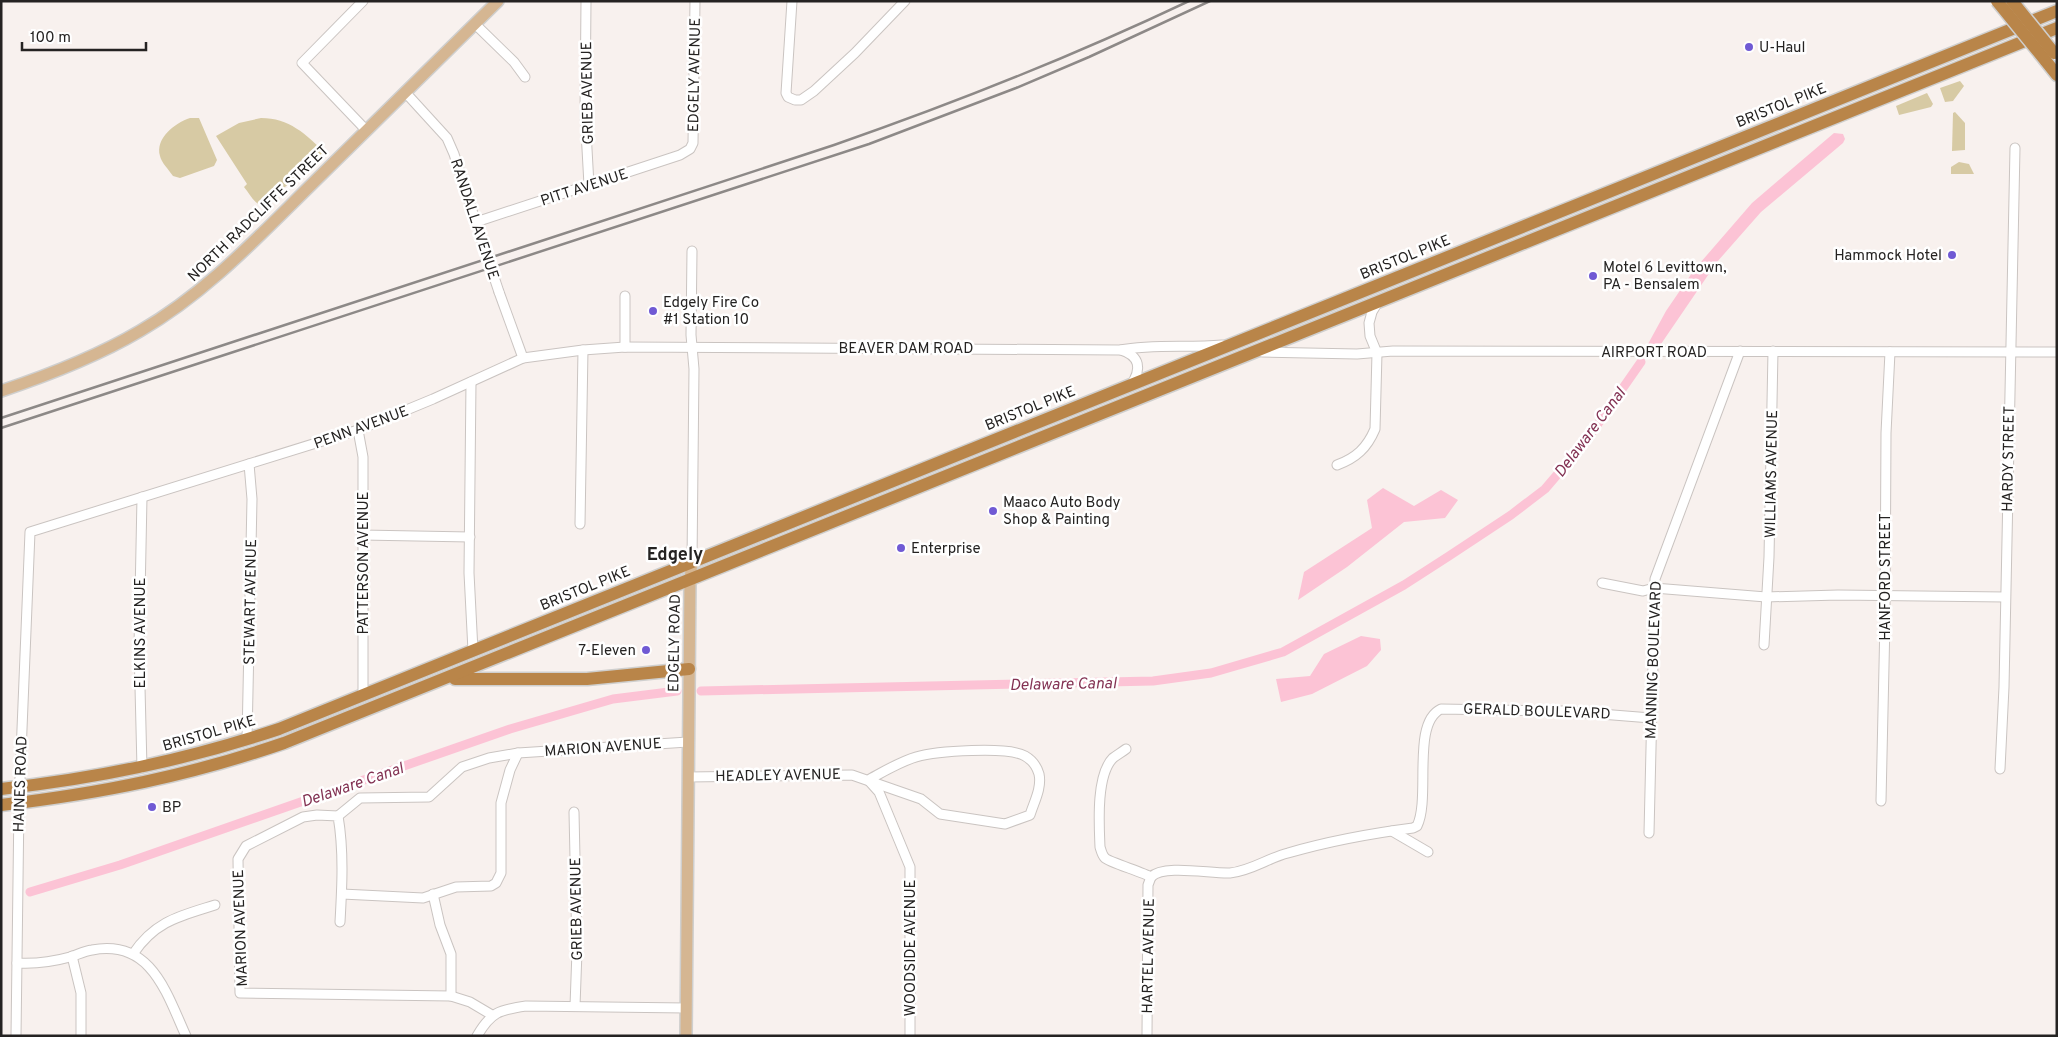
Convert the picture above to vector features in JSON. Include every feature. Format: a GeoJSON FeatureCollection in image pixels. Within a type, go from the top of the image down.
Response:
{"type":"FeatureCollection","features":[{"type":"Feature","properties":{"kind":"highway"},"geometry":{"type":"LineString","coordinates":[[1997,1],[2052,57]]}},
{"type":"Feature","properties":{"kind":"highway"},"geometry":{"type":"LineString","coordinates":[[2012,1],[2052,57],[2057,75]]}},
{"type":"Feature","properties":{"kind":"highway","name":"BRISTOL PIKE"},"geometry":{"type":"LineString","coordinates":[[1,789],[78,780],[142,768],[247,739],[362,696],[2057,11]]}},
{"type":"Feature","properties":{"kind":"highway","name":"BRISTOL PIKE"},"geometry":{"type":"LineString","coordinates":[[1,805],[122,788],[220,764],[284,743],[2057,28]]}},
{"type":"Feature","properties":{"kind":"highway"},"geometry":{"type":"LineString","coordinates":[[443,680],[587,678],[689,669]]}},
{"type":"Feature","properties":{"kind":"main road","name":"NORTH RADCLIFFE STREET"},"geometry":{"type":"LineString","coordinates":[[1,391],[84,360],[114,346],[169,313],[214,278],[498,1]]}},
{"type":"Feature","properties":{"kind":"main road","name":"EDGELY ROAD"},"geometry":{"type":"LineString","coordinates":[[686,1036],[690,580],[692,562]]}},
{"type":"Feature","properties":{"kind":"street"},"geometry":{"type":"LineString","coordinates":[[363,1],[302,63],[366,130]]}},
{"type":"Feature","properties":{"kind":"street","name":"GRIEB AVENUE"},"geometry":{"type":"LineString","coordinates":[[586,1],[585,113],[589,185]]}},
{"type":"Feature","properties":{"kind":"street","name":"EDGELY AVENUE"},"geometry":{"type":"LineString","coordinates":[[690,149],[693,143],[695,1]]}},
{"type":"Feature","properties":{"kind":"street"},"geometry":{"type":"LineString","coordinates":[[792,1],[786,93],[791,99],[801,100],[814,91],[855,53],[905,1]]}},
{"type":"Feature","properties":{"kind":"street"},"geometry":{"type":"LineString","coordinates":[[475,24],[514,62],[525,77]]}},
{"type":"Feature","properties":{"kind":"street","name":"RANDALL AVENUE"},"geometry":{"type":"LineString","coordinates":[[405,92],[447,138],[523,358]]}},
{"type":"Feature","properties":{"kind":"street","name":"HARDY STREET"},"geometry":{"type":"LineString","coordinates":[[2000,769],[2004,687],[2009,352],[2015,148]]}},
{"type":"Feature","properties":{"kind":"street","name":"PITT AVENUE"},"geometry":{"type":"LineString","coordinates":[[476,222],[680,155],[690,149]]}},
{"type":"Feature","properties":{"kind":"street","name":"EDGELY ROAD"},"geometry":{"type":"LineString","coordinates":[[692,251],[692,347],[694,369],[692,562]]}},
{"type":"Feature","properties":{"kind":"street"},"geometry":{"type":"LineString","coordinates":[[625,296],[625,347]]}},
{"type":"Feature","properties":{"kind":"street"},"geometry":{"type":"LineString","coordinates":[[1337,465],[1360,454],[1371,439],[1375,429],[1377,353],[1370,336],[1369,323],[1372,312],[1378,302]]}},
{"type":"Feature","properties":{"kind":"street","name":"BEAVER DAM ROAD"},"geometry":{"type":"LineString","coordinates":[[692,347],[1120,350],[1146,346],[1204,346],[1235,343]]}},
{"type":"Feature","properties":{"kind":"street","name":"PENN AVENUE"},"geometry":{"type":"LineString","coordinates":[[30,532],[358,430],[523,358],[583,350],[625,347],[692,347]]}},
{"type":"Feature","properties":{"kind":"street"},"geometry":{"type":"LineString","coordinates":[[580,524],[583,350]]}},
{"type":"Feature","properties":{"kind":"street"},"geometry":{"type":"LineString","coordinates":[[1120,350],[1132,354],[1137,361],[1139,370],[1131,385]]}},
{"type":"Feature","properties":{"kind":"street","name":"AIRPORT ROAD"},"geometry":{"type":"LineString","coordinates":[[1252,353],[1273,351],[1356,354],[1393,351],[1632,353],[1740,351],[2057,352]]}},
{"type":"Feature","properties":{"kind":"street","name":"MANNING BOULEVARD"},"geometry":{"type":"LineString","coordinates":[[1650,833],[1654,588],[1658,567],[1740,351]]}},
{"type":"Feature","properties":{"kind":"street","name":"WILLIAMS AVENUE"},"geometry":{"type":"LineString","coordinates":[[1764,646],[1769,557],[1773,351]]}},
{"type":"Feature","properties":{"kind":"street","name":"HANFORD STREET"},"geometry":{"type":"LineString","coordinates":[[1881,801],[1886,433],[1890,352]]}},
{"type":"Feature","properties":{"kind":"street"},"geometry":{"type":"LineString","coordinates":[[471,382],[469,584],[473,651]]}},
{"type":"Feature","properties":{"kind":"street","name":"PATTERSON AVENUE"},"geometry":{"type":"LineString","coordinates":[[358,430],[363,457],[362,696]]}},
{"type":"Feature","properties":{"kind":"street","name":"STEWART AVENUE"},"geometry":{"type":"LineString","coordinates":[[247,739],[252,498],[249,464]]}},
{"type":"Feature","properties":{"kind":"street","name":"ELKINS AVENUE"},"geometry":{"type":"LineString","coordinates":[[142,497],[139,647],[142,768]]}},
{"type":"Feature","properties":{"kind":"street","name":"HAINES ROAD"},"geometry":{"type":"LineString","coordinates":[[16,1036],[19,787],[30,532]]}},
{"type":"Feature","properties":{"kind":"street"},"geometry":{"type":"LineString","coordinates":[[362,535],[470,537]]}},
{"type":"Feature","properties":{"kind":"street"},"geometry":{"type":"LineString","coordinates":[[1602,583],[1643,591],[1654,588],[1766,597],[2006,597]]}},
{"type":"Feature","properties":{"kind":"street","name":"GERALD BOULEVARD"},"geometry":{"type":"LineString","coordinates":[[1392,832],[1413,828],[1419,823],[1423,797],[1425,738],[1429,721],[1434,712],[1440,709],[1563,711],[1651,718]]}},
{"type":"Feature","properties":{"kind":"street","name":"MARION AVENUE"},"geometry":{"type":"LineString","coordinates":[[492,1015],[470,1002],[451,996],[240,993],[238,859],[242,849],[303,817],[317,814],[338,816],[360,798],[428,797],[462,767],[489,758],[518,753],[688,742]]}},
{"type":"Feature","properties":{"kind":"street"},"geometry":{"type":"LineString","coordinates":[[1126,749],[1114,758],[1104,777],[1100,810],[1100,847],[1102,854],[1108,860],[1151,877],[1160,872],[1224,873],[1244,870],[1290,852],[1392,832],[1428,852]]}},
{"type":"Feature","properties":{"kind":"street","name":"HEADLEY AVENUE"},"geometry":{"type":"LineString","coordinates":[[688,776],[852,775],[921,799],[940,814],[1005,824],[1030,815],[1038,790],[1039,780],[1036,766],[1025,756],[1009,752],[991,751],[953,751],[923,755],[900,763],[868,780]]}},
{"type":"Feature","properties":{"kind":"street"},"geometry":{"type":"LineString","coordinates":[[342,894],[415,898],[456,887],[491,886],[501,873],[501,803],[510,770],[518,753]]}},
{"type":"Feature","properties":{"kind":"street","name":"WOODSIDE AVENUE"},"geometry":{"type":"LineString","coordinates":[[868,780],[880,792],[910,867],[910,1036]]}},
{"type":"Feature","properties":{"kind":"street","name":"GRIEB AVENUE"},"geometry":{"type":"LineString","coordinates":[[574,812],[577,950],[574,1006]]}},
{"type":"Feature","properties":{"kind":"street"},"geometry":{"type":"LineString","coordinates":[[338,816],[342,894],[340,922]]}},
{"type":"Feature","properties":{"kind":"street","name":"HARTEL AVENUE"},"geometry":{"type":"LineString","coordinates":[[1147,1036],[1148,885],[1151,877]]}},
{"type":"Feature","properties":{"kind":"street"},"geometry":{"type":"LineString","coordinates":[[433,894],[440,925],[450,954],[451,996]]}},
{"type":"Feature","properties":{"kind":"street"},"geometry":{"type":"LineString","coordinates":[[133,954],[140,944],[161,924],[215,905]]}},
{"type":"Feature","properties":{"kind":"street"},"geometry":{"type":"LineString","coordinates":[[17,963],[42,963],[105,948],[124,950],[144,960],[158,979],[186,1036]]}},
{"type":"Feature","properties":{"kind":"street"},"geometry":{"type":"LineString","coordinates":[[72,956],[81,993],[81,1036]]}},
{"type":"Feature","properties":{"kind":"street"},"geometry":{"type":"LineString","coordinates":[[477,1036],[492,1015],[526,1006],[686,1008]]}},
{"type":"Feature","properties":{"kind":"shaded area"},"geometry":{"type":"Polygon","coordinates":[[[1960,81],[1964,86],[1953,101],[1945,102],[1940,88],[1960,81]]]}},
{"type":"Feature","properties":{"kind":"shaded area"},"geometry":{"type":"Polygon","coordinates":[[[1927,93],[1933,104],[1931,107],[1899,115],[1896,106],[1927,93]]]}},
{"type":"Feature","properties":{"kind":"shaded area"},"geometry":{"type":"Polygon","coordinates":[[[1955,112],[1965,123],[1965,150],[1952,151],[1953,113],[1955,112]]]}},
{"type":"Feature","properties":{"kind":"shaded area"},"geometry":{"type":"Polygon","coordinates":[[[190,118],[199,118],[217,160],[214,166],[180,178],[173,176],[165,166],[159,149],[160,143],[173,127],[190,118]]]}},
{"type":"Feature","properties":{"kind":"shaded area"},"geometry":{"type":"Polygon","coordinates":[[[261,118],[289,124],[304,134],[325,153],[306,171],[273,196],[274,200],[264,207],[255,201],[244,187],[247,184],[216,136],[239,123],[261,118]]]}},
{"type":"Feature","properties":{"kind":"shaded area"},"geometry":{"type":"Polygon","coordinates":[[[1834,133],[1843,134],[1845,139],[1843,143],[1761,212],[1717,262],[1661,344],[1648,344],[1666,311],[1694,270],[1752,203],[1834,133]]]}},
{"type":"Feature","properties":{"kind":"shaded area"},"geometry":{"type":"Polygon","coordinates":[[[1959,162],[1969,164],[1974,174],[1951,174],[1951,167],[1959,162]]]}},
{"type":"Feature","properties":{"kind":"shaded area"},"geometry":{"type":"Polygon","coordinates":[[[1383,488],[1414,506],[1441,490],[1458,500],[1445,518],[1404,522],[1347,567],[1298,600],[1304,572],[1372,528],[1367,500],[1383,488]]]}},
{"type":"Feature","properties":{"kind":"shaded area"},"geometry":{"type":"Polygon","coordinates":[[[1361,636],[1380,639],[1381,650],[1367,666],[1312,694],[1281,702],[1276,679],[1310,676],[1324,654],[1361,636]]]}},
{"type":"Feature","properties":{"kind":"waterway","name":"Delaware Canal"},"geometry":{"type":"LineString","coordinates":[[701,691],[1153,681],[1211,673],[1283,652],[1404,585],[1511,515],[1545,489],[1586,441],[1641,362]]}},
{"type":"Feature","properties":{"kind":"waterway","name":"Delaware Canal"},"geometry":{"type":"LineString","coordinates":[[30,892],[120,865],[510,729],[613,699],[677,691]]}},
{"type":"Feature","properties":{"kind":"railway"},"geometry":{"type":"LineString","coordinates":[[1,418],[834,145],[924,113],[1013,78],[1102,41],[1189,1]]}},
{"type":"Feature","properties":{"kind":"railway"},"geometry":{"type":"LineString","coordinates":[[1,428],[869,144],[1016,88],[1089,57],[1210,1]]}},
{"type":"Feature","properties":{"kind":"place","name":"U-Haul"},"geometry":{"type":"Point","coordinates":[1749,47]}},
{"type":"Feature","properties":{"kind":"place","name":"Hammock Hotel"},"geometry":{"type":"Point","coordinates":[1952,255]}},
{"type":"Feature","properties":{"kind":"place","name":"Motel 6 Levittown, PA - Bensalem"},"geometry":{"type":"Point","coordinates":[1593,276]}},
{"type":"Feature","properties":{"kind":"place","name":"Edgely Fire Co #1 Station 10"},"geometry":{"type":"Point","coordinates":[653,311]}},
{"type":"Feature","properties":{"kind":"place","name":"Maaco Auto Body Shop & Painting"},"geometry":{"type":"Point","coordinates":[993,511]}},
{"type":"Feature","properties":{"kind":"place","name":"Enterprise"},"geometry":{"type":"Point","coordinates":[901,548]}},
{"type":"Feature","properties":{"kind":"place","name":"7-Eleven"},"geometry":{"type":"Point","coordinates":[646,650]}},
{"type":"Feature","properties":{"kind":"place","name":"BP"},"geometry":{"type":"Point","coordinates":[152,807]}},
{"type":"Feature","properties":{"kind":"district","name":"Edgely"},"geometry":{"type":"Point","coordinates":[675,554]}}]}
